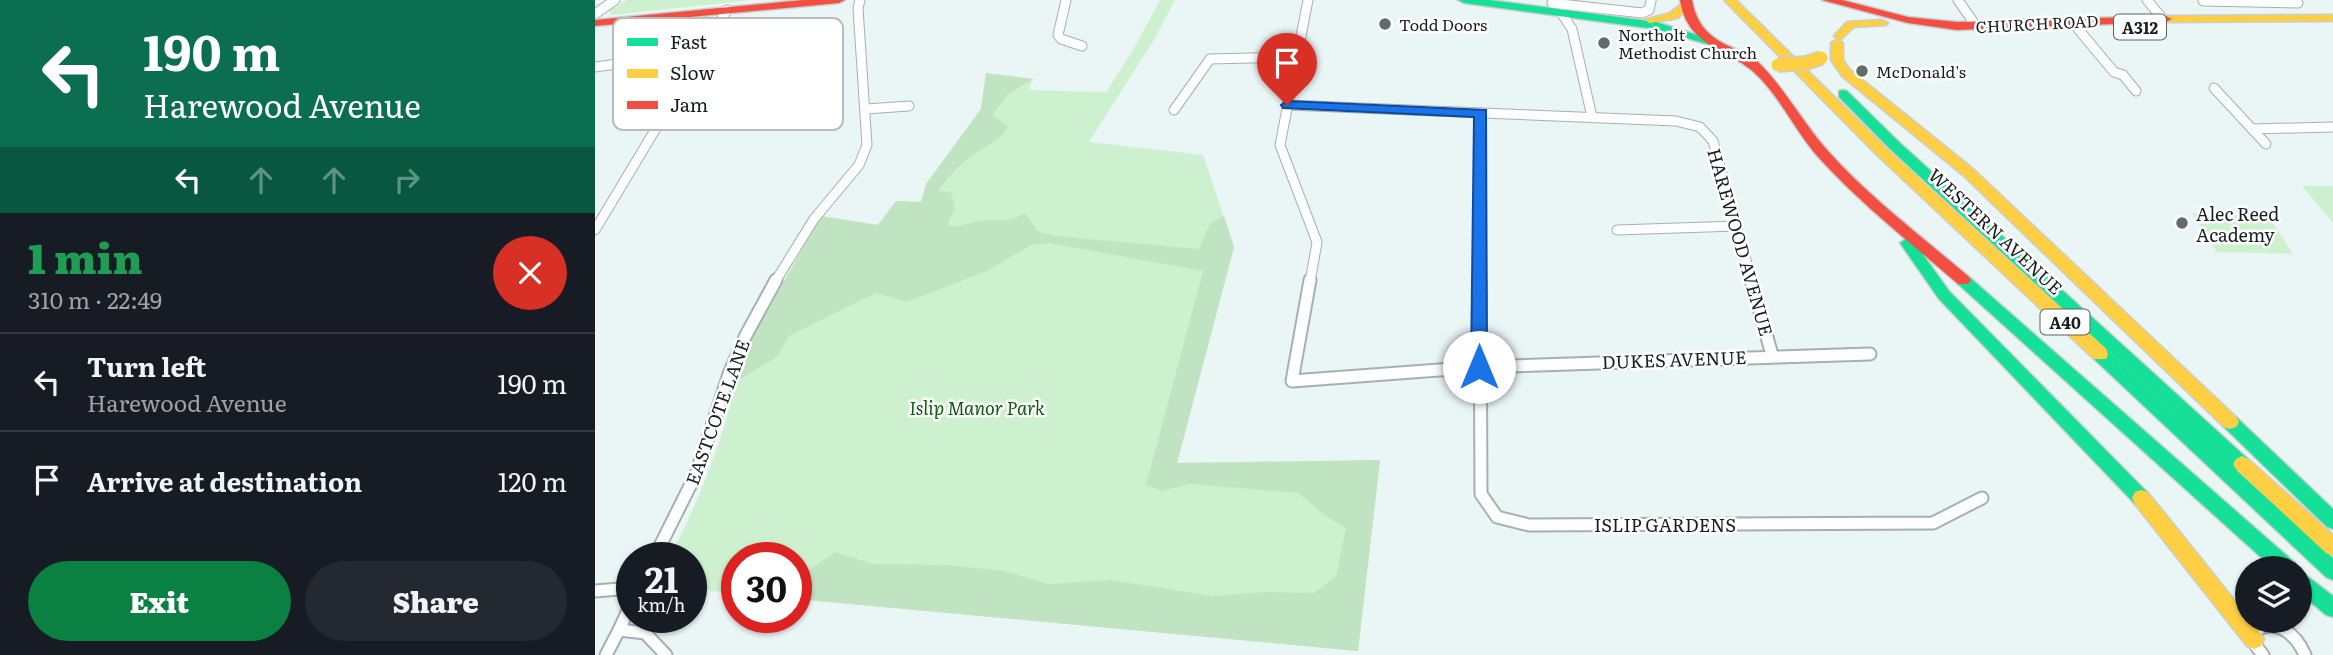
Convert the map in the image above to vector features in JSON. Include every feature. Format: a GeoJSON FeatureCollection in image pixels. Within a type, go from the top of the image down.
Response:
{"type":"FeatureCollection","features":[{"type":"Feature","properties":{"kind":"main road"},"geometry":{"type":"LineString","coordinates":[[646,18],[839,0]]}},
{"type":"Feature","properties":{"kind":"main road","name":"A312"},"geometry":{"type":"LineString","coordinates":[[1464,0],[1554,8],[1597,18],[1677,30],[1714,42]]}},
{"type":"Feature","properties":{"kind":"main road","name":"WESTERN AVENUE"},"geometry":{"type":"LineString","coordinates":[[1730,0],[1880,149],[2333,571]]}},
{"type":"Feature","properties":{"kind":"main road","name":"WESTERN AVENUE"},"geometry":{"type":"LineString","coordinates":[[1748,0],[1894,145],[2333,547]]}},
{"type":"Feature","properties":{"kind":"main road"},"geometry":{"type":"LineString","coordinates":[[1820,0],[1831,8],[1840,20],[1838,39]]}},
{"type":"Feature","properties":{"kind":"main road","name":"CHURCH ROAD"},"geometry":{"type":"LineString","coordinates":[[1828,0],[1907,20],[1976,26],[2162,18],[2333,19]]}},
{"type":"Feature","properties":{"kind":"main road","name":"A312"},"geometry":{"type":"LineString","coordinates":[[1597,18],[1663,19],[1678,13],[1686,2]]}},
{"type":"Feature","properties":{"kind":"main road","name":"A312"},"geometry":{"type":"LineString","coordinates":[[1686,2],[1686,14],[1694,29],[1741,55],[1778,65],[1805,64],[1821,58],[1838,39]]}},
{"type":"Feature","properties":{"kind":"main road"},"geometry":{"type":"LineString","coordinates":[[595,23],[613,21]]}},
{"type":"Feature","properties":{"kind":"main road","name":"CHURCH ROAD"},"geometry":{"type":"LineString","coordinates":[[1838,39],[1847,27],[1863,22],[1960,32],[2242,24],[2333,25]]}},
{"type":"Feature","properties":{"kind":"main road","name":"A40"},"geometry":{"type":"LineString","coordinates":[[1838,39],[1837,60],[1846,73],[1968,172],[2333,521]]}},
{"type":"Feature","properties":{"kind":"main road","name":"A40"},"geometry":{"type":"LineString","coordinates":[[1741,55],[1753,63],[1775,87],[1800,126],[1824,156],[2273,556]]}},
{"type":"Feature","properties":{"kind":"main road"},"geometry":{"type":"LineString","coordinates":[[1885,213],[1944,295],[2125,478],[2182,547],[2219,600],[2254,639]]}},
{"type":"Feature","properties":{"kind":"main road"},"geometry":{"type":"LineString","coordinates":[[2312,590],[2333,608]]}},
{"type":"Feature","properties":{"kind":"street"},"geometry":{"type":"LineString","coordinates":[[595,14],[615,0]]}},
{"type":"Feature","properties":{"kind":"street","name":"EASTCOTE LANE"},"geometry":{"type":"LineString","coordinates":[[662,542],[696,474],[729,374],[745,335],[814,219],[859,165],[867,145],[858,8],[860,0]]}},
{"type":"Feature","properties":{"kind":"street"},"geometry":{"type":"LineString","coordinates":[[1066,0],[1058,35],[1061,39],[1082,46]]}},
{"type":"Feature","properties":{"kind":"street"},"geometry":{"type":"LineString","coordinates":[[1287,105],[1308,0]]}},
{"type":"Feature","properties":{"kind":"street"},"geometry":{"type":"LineString","coordinates":[[1958,0],[1976,26]]}},
{"type":"Feature","properties":{"kind":"street"},"geometry":{"type":"LineString","coordinates":[[2147,0],[2162,18]]}},
{"type":"Feature","properties":{"kind":"street"},"geometry":{"type":"LineString","coordinates":[[1554,8],[1642,13],[1649,9],[1651,1]]}},
{"type":"Feature","properties":{"kind":"street"},"geometry":{"type":"LineString","coordinates":[[2203,1],[2297,1],[2312,18]]}},
{"type":"Feature","properties":{"kind":"street"},"geometry":{"type":"LineString","coordinates":[[1554,8],[1572,29],[1592,117]]}},
{"type":"Feature","properties":{"kind":"street"},"geometry":{"type":"LineString","coordinates":[[722,18],[727,10]]}},
{"type":"Feature","properties":{"kind":"street"},"geometry":{"type":"LineString","coordinates":[[1572,29],[1577,24],[1597,18]]}},
{"type":"Feature","properties":{"kind":"street"},"geometry":{"type":"LineString","coordinates":[[2078,29],[2114,72],[2123,75],[2136,91]]}},
{"type":"Feature","properties":{"kind":"street"},"geometry":{"type":"LineString","coordinates":[[1174,110],[1210,60],[1296,57]]}},
{"type":"Feature","properties":{"kind":"street"},"geometry":{"type":"LineString","coordinates":[[595,66],[613,64]]}},
{"type":"Feature","properties":{"kind":"street"},"geometry":{"type":"LineString","coordinates":[[2214,88],[2266,144]]}},
{"type":"Feature","properties":{"kind":"street","name":"HAREWOOD AVENUE"},"geometry":{"type":"LineString","coordinates":[[1287,105],[1592,117],[1693,124],[1704,130],[1713,141],[1772,355]]}},
{"type":"Feature","properties":{"kind":"street","name":"DUKES AVENUE"},"geometry":{"type":"LineString","coordinates":[[1287,105],[1280,145],[1317,242],[1292,381],[1479,367],[1772,355],[1870,354]]}},
{"type":"Feature","properties":{"kind":"street"},"geometry":{"type":"LineString","coordinates":[[866,109],[909,106]]}},
{"type":"Feature","properties":{"kind":"street","name":"ISLIP GARDENS"},"geometry":{"type":"LineString","coordinates":[[1481,113],[1481,494],[1497,517],[1529,524],[1933,523],[1982,498]]}},
{"type":"Feature","properties":{"kind":"street"},"geometry":{"type":"LineString","coordinates":[[2252,129],[2333,127]]}},
{"type":"Feature","properties":{"kind":"street"},"geometry":{"type":"LineString","coordinates":[[595,230],[655,130]]}},
{"type":"Feature","properties":{"kind":"street"},"geometry":{"type":"LineString","coordinates":[[1617,230],[1737,226]]}},
{"type":"Feature","properties":{"kind":"street"},"geometry":{"type":"LineString","coordinates":[[595,591],[616,589]]}},
{"type":"Feature","properties":{"kind":"street"},"geometry":{"type":"LineString","coordinates":[[2262,655],[2254,639],[2254,632],[2260,625],[2276,626],[2296,639],[2305,655]]}},
{"type":"Feature","properties":{"kind":"street"},"geometry":{"type":"LineString","coordinates":[[606,655],[617,633]]}},
{"type":"Feature","properties":{"kind":"street"},"geometry":{"type":"LineString","coordinates":[[645,633],[666,655]]}},
{"type":"Feature","properties":{"kind":"green space"},"geometry":{"type":"Polygon","coordinates":[[[627,0],[752,0],[612,15],[609,11],[627,0]]]}},
{"type":"Feature","properties":{"kind":"green space","name":"Islip Manor Park"},"geometry":{"type":"Polygon","coordinates":[[[1160,0],[1175,0],[1155,38],[1089,142],[1203,155],[1234,247],[1177,463],[1380,460],[1358,651],[812,600],[812,542],[721,542],[721,592],[707,590],[707,542],[677,542],[706,479],[746,357],[821,216],[878,225],[896,201],[921,202],[926,184],[981,109],[986,73],[1033,79],[1029,90],[1106,92],[1132,52],[1160,0]]]}},
{"type":"Feature","properties":{"kind":"green space"},"geometry":{"type":"Polygon","coordinates":[[[986,73],[1033,79],[1009,93],[992,115],[1008,126],[1002,135],[964,162],[938,191],[951,192],[955,208],[947,225],[1007,220],[1025,213],[1038,232],[1055,236],[1199,249],[1210,223],[1224,216],[1234,247],[1177,463],[1380,460],[1358,651],[812,600],[812,568],[835,552],[873,564],[949,565],[1004,571],[1048,584],[1111,580],[1212,596],[1267,592],[1314,593],[1336,576],[1346,528],[1323,514],[1299,493],[1190,484],[1162,491],[1146,485],[1203,271],[1049,243],[1031,245],[987,271],[907,302],[876,293],[789,336],[777,357],[735,382],[757,328],[821,216],[878,225],[896,201],[921,202],[926,184],[981,109],[986,73]]]}},
{"type":"Feature","properties":{"kind":"green space"},"geometry":{"type":"Polygon","coordinates":[[[2302,186],[2333,186],[2333,223],[2302,186]]]}},
{"type":"Feature","properties":{"kind":"green space"},"geometry":{"type":"Polygon","coordinates":[[[2192,213],[2269,217],[2293,254],[2217,252],[2192,213]]]}},
{"type":"Feature","properties":{"kind":"traffic: fast"},"geometry":{"type":"LineString","coordinates":[[1464,0],[1656,26],[1714,42]]}},
{"type":"Feature","properties":{"kind":"traffic: fast"},"geometry":{"type":"LineString","coordinates":[[1843,94],[1894,145],[2242,464]]}},
{"type":"Feature","properties":{"kind":"traffic: fast"},"geometry":{"type":"LineString","coordinates":[[1907,243],[1944,295],[2141,498]]}},
{"type":"Feature","properties":{"kind":"traffic: fast"},"geometry":{"type":"LineString","coordinates":[[1963,280],[2273,556]]}},
{"type":"Feature","properties":{"kind":"traffic: fast"},"geometry":{"type":"LineString","coordinates":[[2100,354],[2333,571]]}},
{"type":"Feature","properties":{"kind":"traffic: fast"},"geometry":{"type":"LineString","coordinates":[[2230,422],[2333,521]]}},
{"type":"Feature","properties":{"kind":"traffic: fast"},"geometry":{"type":"LineString","coordinates":[[2312,590],[2333,608]]}},
{"type":"Feature","properties":{"kind":"traffic: slow"},"geometry":{"type":"LineString","coordinates":[[1730,0],[1880,150],[2100,354]]}},
{"type":"Feature","properties":{"kind":"traffic: slow"},"geometry":{"type":"LineString","coordinates":[[1650,20],[1674,16],[1685,4]]}},
{"type":"Feature","properties":{"kind":"traffic: slow"},"geometry":{"type":"LineString","coordinates":[[2166,19],[2333,18]]}},
{"type":"Feature","properties":{"kind":"traffic: slow"},"geometry":{"type":"LineString","coordinates":[[1840,36],[1851,24],[1882,23]]}},
{"type":"Feature","properties":{"kind":"traffic: slow"},"geometry":{"type":"LineString","coordinates":[[1837,43],[1837,60],[1846,73],[1968,172],[2230,422]]}},
{"type":"Feature","properties":{"kind":"traffic: slow"},"geometry":{"type":"LineString","coordinates":[[1778,65],[1806,63],[1821,58]]}},
{"type":"Feature","properties":{"kind":"traffic: slow"},"geometry":{"type":"LineString","coordinates":[[2242,464],[2333,547]]}},
{"type":"Feature","properties":{"kind":"traffic: slow"},"geometry":{"type":"LineString","coordinates":[[2141,498],[2254,639]]}},
{"type":"Feature","properties":{"kind":"traffic: jam"},"geometry":{"type":"LineString","coordinates":[[648,18],[839,0]]}},
{"type":"Feature","properties":{"kind":"traffic: jam"},"geometry":{"type":"LineString","coordinates":[[1686,0],[1688,13],[1700,32],[1719,46],[1753,60]]}},
{"type":"Feature","properties":{"kind":"traffic: jam"},"geometry":{"type":"LineString","coordinates":[[1828,0],[1908,20],[1957,26],[2166,19]]}},
{"type":"Feature","properties":{"kind":"traffic: jam"},"geometry":{"type":"LineString","coordinates":[[595,23],[613,21]]}},
{"type":"Feature","properties":{"kind":"traffic: jam"},"geometry":{"type":"LineString","coordinates":[[1741,55],[1776,88],[1813,142],[1839,171],[1963,280]]}},
{"type":"Feature","properties":{"kind":"place","name":"Todd Doors"},"geometry":{"type":"Point","coordinates":[1385,24]}},
{"type":"Feature","properties":{"kind":"place","name":"Northolt Methodist Church"},"geometry":{"type":"Point","coordinates":[1604,43]}},
{"type":"Feature","properties":{"kind":"place","name":"McDonald's"},"geometry":{"type":"Point","coordinates":[1862,71]}},
{"type":"Feature","properties":{"kind":"place","name":"Alec Reed Academy"},"geometry":{"type":"Point","coordinates":[2182,223]}},
{"type":"Feature","properties":{"kind":"route"},"geometry":{"type":"LineString","coordinates":[[1287,105],[1481,113],[1479,367]]}}]}
